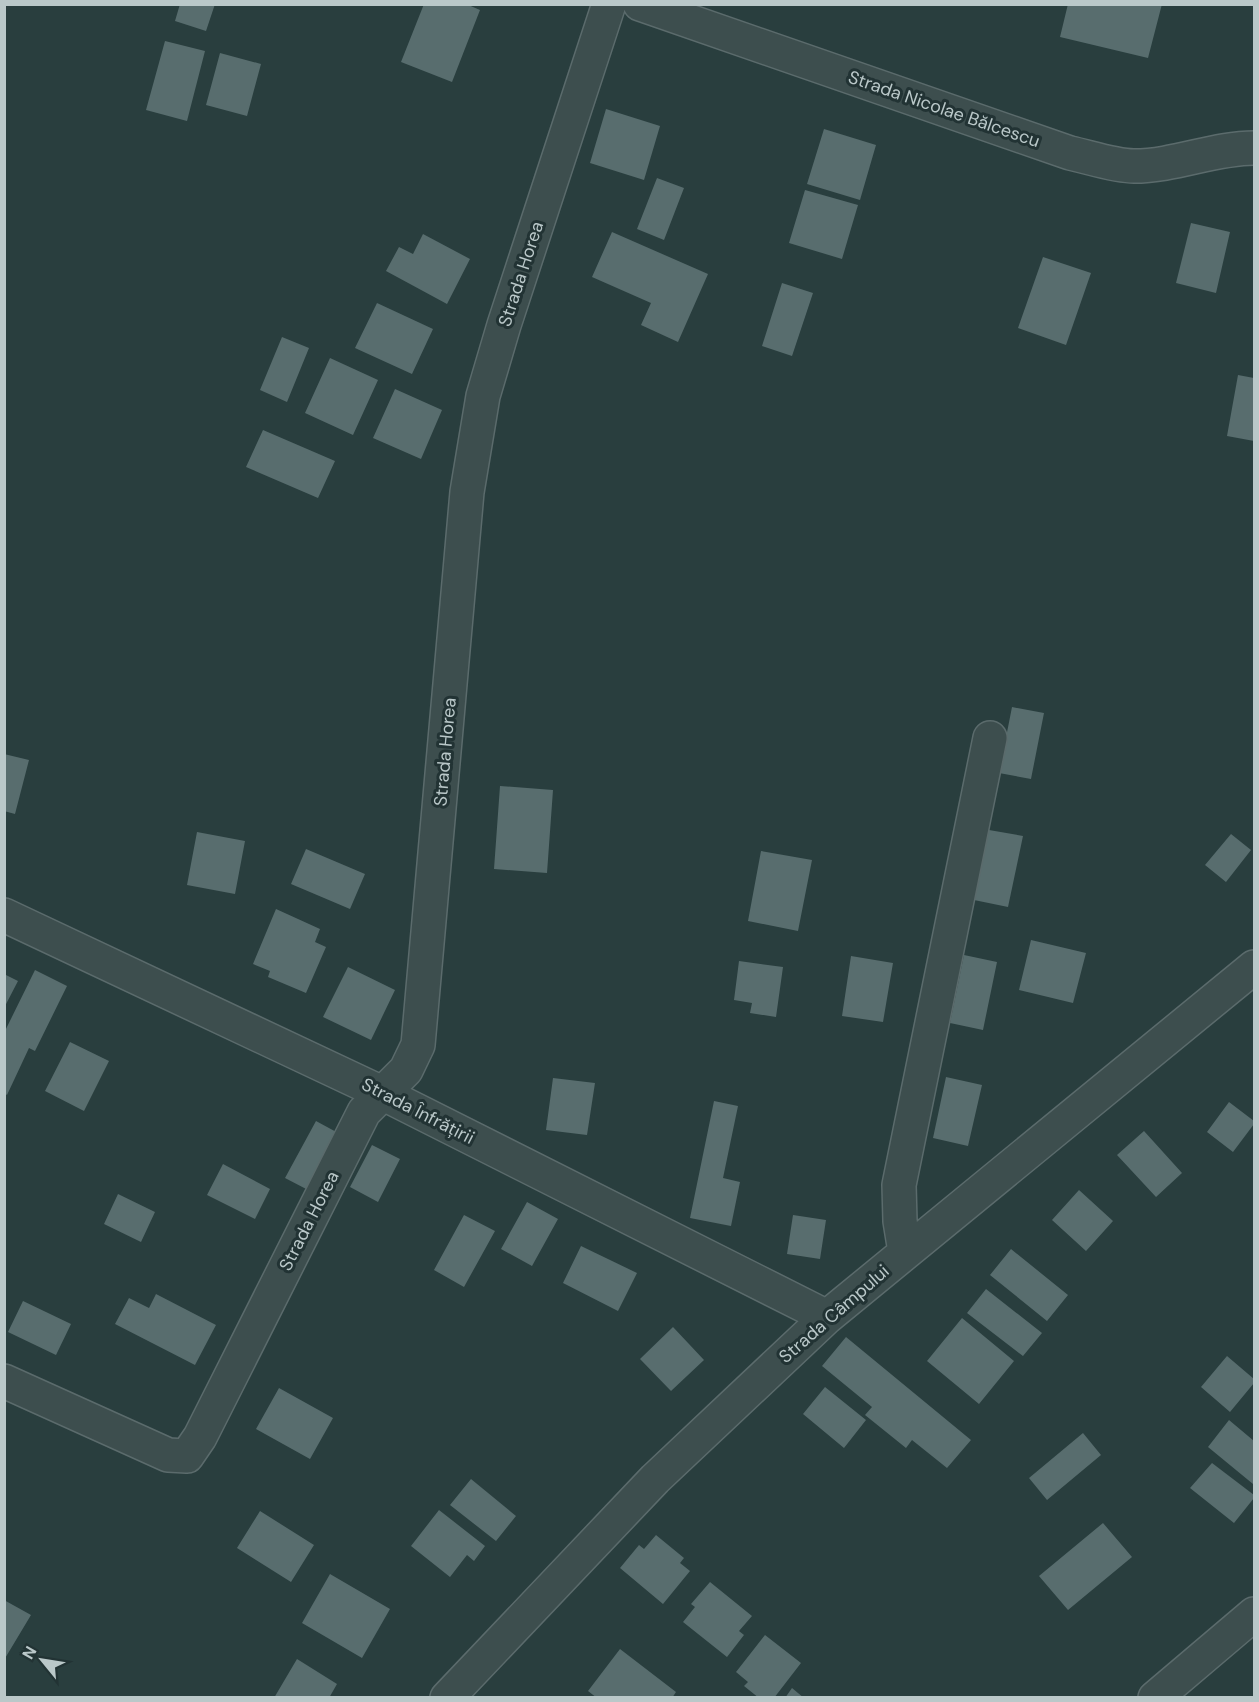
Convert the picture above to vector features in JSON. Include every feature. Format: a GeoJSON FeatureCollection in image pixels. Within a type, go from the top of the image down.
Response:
{"type":"FeatureCollection","features":[{"type":"Feature","properties":{"kind":"street","name":"Strada Horea"},"geometry":{"type":"LineString","coordinates":[[4,1381],[168,1455],[187,1456],[206,1426],[364,1112],[406,1070],[418,1045],[467,492],[474,444],[483,396],[504,325],[609,4]]}},
{"type":"Feature","properties":{"kind":"street","name":"Strada Nicolae Bălcescu"},"geometry":{"type":"LineString","coordinates":[[640,4],[1070,153],[1133,166],[1182,160],[1234,148],[1254,148]]}},
{"type":"Feature","properties":{"kind":"street"},"geometry":{"type":"LineString","coordinates":[[906,1252],[900,1221],[899,1185],[990,738]]}},
{"type":"Feature","properties":{"kind":"street","name":"Strada Înfrățirii"},"geometry":{"type":"LineString","coordinates":[[4,915],[382,1093],[827,1317]]}},
{"type":"Feature","properties":{"kind":"street","name":"Strada Câmpului"},"geometry":{"type":"LineString","coordinates":[[447,1698],[654,1479],[827,1317],[1254,967]]}},
{"type":"Feature","properties":{"kind":"street"},"geometry":{"type":"LineString","coordinates":[[1155,1698],[1254,1614]]}},
{"type":"Feature","properties":{"kind":"building"},"geometry":{"type":"Polygon","coordinates":[[[180,4],[215,4],[206,31],[175,21],[180,4]]]}},
{"type":"Feature","properties":{"kind":"building"},"geometry":{"type":"Polygon","coordinates":[[[424,4],[466,4],[480,10],[452,82],[401,62],[424,4]]]}},
{"type":"Feature","properties":{"kind":"building"},"geometry":{"type":"Polygon","coordinates":[[[1068,4],[1162,4],[1148,58],[1060,37],[1068,4]]]}},
{"type":"Feature","properties":{"kind":"building"},"geometry":{"type":"Polygon","coordinates":[[[165,41],[205,51],[187,121],[146,110],[165,41]]]}},
{"type":"Feature","properties":{"kind":"building"},"geometry":{"type":"Polygon","coordinates":[[[220,53],[261,64],[247,116],[206,105],[220,53]]]}},
{"type":"Feature","properties":{"kind":"building"},"geometry":{"type":"Polygon","coordinates":[[[606,109],[660,126],[644,180],[590,163],[606,109]]]}},
{"type":"Feature","properties":{"kind":"building"},"geometry":{"type":"Polygon","coordinates":[[[824,129],[876,145],[860,200],[807,184],[824,129]]]}},
{"type":"Feature","properties":{"kind":"building"},"geometry":{"type":"Polygon","coordinates":[[[657,178],[684,188],[664,240],[637,229],[657,178]]]}},
{"type":"Feature","properties":{"kind":"building"},"geometry":{"type":"Polygon","coordinates":[[[805,190],[858,205],[842,259],[789,243],[805,190]]]}},
{"type":"Feature","properties":{"kind":"building"},"geometry":{"type":"Polygon","coordinates":[[[1191,223],[1230,232],[1216,293],[1176,283],[1191,223]]]}},
{"type":"Feature","properties":{"kind":"building"},"geometry":{"type":"Polygon","coordinates":[[[612,232],[708,274],[678,342],[641,325],[651,303],[592,277],[612,232]]]}},
{"type":"Feature","properties":{"kind":"building"},"geometry":{"type":"Polygon","coordinates":[[[423,234],[470,259],[447,304],[386,271],[399,247],[413,254],[423,234]]]}},
{"type":"Feature","properties":{"kind":"building"},"geometry":{"type":"Polygon","coordinates":[[[1043,257],[1091,273],[1066,345],[1018,328],[1043,257]]]}},
{"type":"Feature","properties":{"kind":"building"},"geometry":{"type":"Polygon","coordinates":[[[782,283],[813,293],[792,356],[762,346],[782,283]]]}},
{"type":"Feature","properties":{"kind":"building"},"geometry":{"type":"Polygon","coordinates":[[[377,303],[433,329],[412,374],[355,348],[377,303]]]}},
{"type":"Feature","properties":{"kind":"building"},"geometry":{"type":"Polygon","coordinates":[[[282,337],[309,348],[287,402],[260,390],[282,337]]]}},
{"type":"Feature","properties":{"kind":"building"},"geometry":{"type":"Polygon","coordinates":[[[330,358],[378,380],[353,435],[305,413],[330,358]]]}},
{"type":"Feature","properties":{"kind":"building"},"geometry":{"type":"Polygon","coordinates":[[[1238,375],[1254,378],[1254,441],[1227,436],[1238,375]]]}},
{"type":"Feature","properties":{"kind":"building"},"geometry":{"type":"Polygon","coordinates":[[[395,389],[442,410],[421,459],[373,438],[395,389]]]}},
{"type":"Feature","properties":{"kind":"building"},"geometry":{"type":"Polygon","coordinates":[[[263,430],[335,461],[318,498],[246,467],[263,430]]]}},
{"type":"Feature","properties":{"kind":"building"},"geometry":{"type":"Polygon","coordinates":[[[1012,707],[1044,713],[1031,779],[999,773],[1012,707]]]}},
{"type":"Feature","properties":{"kind":"building"},"geometry":{"type":"Polygon","coordinates":[[[4,754],[29,760],[15,814],[4,811],[4,754]]]}},
{"type":"Feature","properties":{"kind":"building"},"geometry":{"type":"Polygon","coordinates":[[[500,786],[553,790],[547,873],[494,869],[500,786]]]}},
{"type":"Feature","properties":{"kind":"building"},"geometry":{"type":"Polygon","coordinates":[[[989,830],[1023,836],[1008,907],[974,900],[989,830]]]}},
{"type":"Feature","properties":{"kind":"building"},"geometry":{"type":"Polygon","coordinates":[[[197,832],[245,841],[235,894],[187,885],[197,832]]]}},
{"type":"Feature","properties":{"kind":"building"},"geometry":{"type":"Polygon","coordinates":[[[1231,834],[1251,850],[1226,882],[1205,865],[1231,834]]]}},
{"type":"Feature","properties":{"kind":"building"},"geometry":{"type":"Polygon","coordinates":[[[306,849],[365,874],[350,909],[291,884],[306,849]]]}},
{"type":"Feature","properties":{"kind":"building"},"geometry":{"type":"Polygon","coordinates":[[[761,851],[812,860],[798,931],[748,921],[761,851]]]}},
{"type":"Feature","properties":{"kind":"building"},"geometry":{"type":"Polygon","coordinates":[[[276,909],[320,929],[315,942],[326,947],[306,993],[268,977],[270,971],[253,964],[276,909]]]}},
{"type":"Feature","properties":{"kind":"building"},"geometry":{"type":"Polygon","coordinates":[[[1031,940],[1086,953],[1073,1003],[1019,990],[1031,940]]]}},
{"type":"Feature","properties":{"kind":"building"},"geometry":{"type":"Polygon","coordinates":[[[964,955],[997,962],[983,1030],[950,1023],[964,955]]]}},
{"type":"Feature","properties":{"kind":"building"},"geometry":{"type":"Polygon","coordinates":[[[851,956],[893,963],[883,1022],[842,1016],[851,956]]]}},
{"type":"Feature","properties":{"kind":"building"},"geometry":{"type":"Polygon","coordinates":[[[739,961],[783,967],[776,1017],[750,1013],[752,1003],[734,1000],[739,961]]]}},
{"type":"Feature","properties":{"kind":"building"},"geometry":{"type":"Polygon","coordinates":[[[348,967],[395,990],[371,1040],[323,1017],[348,967]]]}},
{"type":"Feature","properties":{"kind":"building"},"geometry":{"type":"Polygon","coordinates":[[[35,970],[67,986],[35,1051],[29,1048],[7,1095],[4,1093],[4,1033],[35,970]]]}},
{"type":"Feature","properties":{"kind":"building"},"geometry":{"type":"Polygon","coordinates":[[[4,974],[18,981],[4,1008],[4,974]]]}},
{"type":"Feature","properties":{"kind":"building"},"geometry":{"type":"Polygon","coordinates":[[[70,1042],[109,1061],[84,1111],[45,1091],[70,1042]]]}},
{"type":"Feature","properties":{"kind":"building"},"geometry":{"type":"Polygon","coordinates":[[[946,1077],[982,1085],[968,1146],[933,1138],[946,1077]]]}},
{"type":"Feature","properties":{"kind":"building"},"geometry":{"type":"Polygon","coordinates":[[[553,1078],[595,1083],[587,1135],[546,1130],[553,1078]]]}},
{"type":"Feature","properties":{"kind":"building"},"geometry":{"type":"Polygon","coordinates":[[[714,1101],[738,1106],[723,1178],[740,1182],[731,1226],[690,1218],[714,1101]]]}},
{"type":"Feature","properties":{"kind":"building"},"geometry":{"type":"Polygon","coordinates":[[[1229,1102],[1254,1121],[1233,1152],[1207,1132],[1229,1102]]]}},
{"type":"Feature","properties":{"kind":"building"},"geometry":{"type":"Polygon","coordinates":[[[316,1121],[340,1134],[310,1191],[285,1178],[316,1121]]]}},
{"type":"Feature","properties":{"kind":"building"},"geometry":{"type":"Polygon","coordinates":[[[1144,1131],[1182,1173],[1156,1197],[1117,1155],[1144,1131]]]}},
{"type":"Feature","properties":{"kind":"building"},"geometry":{"type":"Polygon","coordinates":[[[372,1145],[400,1159],[378,1202],[350,1187],[372,1145]]]}},
{"type":"Feature","properties":{"kind":"building"},"geometry":{"type":"Polygon","coordinates":[[[223,1164],[270,1189],[255,1219],[207,1195],[223,1164]]]}},
{"type":"Feature","properties":{"kind":"building"},"geometry":{"type":"Polygon","coordinates":[[[1079,1190],[1113,1221],[1086,1251],[1052,1220],[1079,1190]]]}},
{"type":"Feature","properties":{"kind":"building"},"geometry":{"type":"Polygon","coordinates":[[[118,1194],[155,1212],[141,1242],[104,1224],[118,1194]]]}},
{"type":"Feature","properties":{"kind":"building"},"geometry":{"type":"Polygon","coordinates":[[[527,1202],[558,1219],[532,1266],[501,1249],[527,1202]]]}},
{"type":"Feature","properties":{"kind":"building"},"geometry":{"type":"Polygon","coordinates":[[[464,1215],[495,1231],[464,1287],[434,1270],[464,1215]]]}},
{"type":"Feature","properties":{"kind":"building"},"geometry":{"type":"Polygon","coordinates":[[[793,1215],[826,1220],[820,1259],[787,1254],[793,1215]]]}},
{"type":"Feature","properties":{"kind":"building"},"geometry":{"type":"Polygon","coordinates":[[[581,1246],[637,1273],[618,1311],[563,1283],[581,1246]]]}},
{"type":"Feature","properties":{"kind":"building"},"geometry":{"type":"Polygon","coordinates":[[[1011,1249],[1068,1295],[1047,1321],[990,1275],[1011,1249]]]}},
{"type":"Feature","properties":{"kind":"building"},"geometry":{"type":"Polygon","coordinates":[[[986,1289],[1042,1333],[1023,1356],[967,1313],[986,1289]]]}},
{"type":"Feature","properties":{"kind":"building"},"geometry":{"type":"Polygon","coordinates":[[[156,1294],[216,1325],[195,1365],[115,1324],[129,1298],[149,1308],[156,1294]]]}},
{"type":"Feature","properties":{"kind":"building"},"geometry":{"type":"Polygon","coordinates":[[[23,1301],[71,1324],[56,1355],[8,1332],[23,1301]]]}},
{"type":"Feature","properties":{"kind":"building"},"geometry":{"type":"Polygon","coordinates":[[[962,1318],[1014,1361],[979,1404],[927,1361],[962,1318]]]}},
{"type":"Feature","properties":{"kind":"building"},"geometry":{"type":"Polygon","coordinates":[[[673,1327],[704,1360],[671,1391],[640,1359],[673,1327]]]}},
{"type":"Feature","properties":{"kind":"building"},"geometry":{"type":"Polygon","coordinates":[[[846,1337],[971,1440],[947,1468],[912,1440],[906,1448],[865,1415],[872,1407],[822,1366],[846,1337]]]}},
{"type":"Feature","properties":{"kind":"building"},"geometry":{"type":"Polygon","coordinates":[[[1227,1356],[1254,1379],[1254,1383],[1230,1412],[1201,1387],[1227,1356]]]}},
{"type":"Feature","properties":{"kind":"building"},"geometry":{"type":"Polygon","coordinates":[[[825,1387],[866,1420],[844,1448],[803,1414],[825,1387]]]}},
{"type":"Feature","properties":{"kind":"building"},"geometry":{"type":"Polygon","coordinates":[[[279,1388],[333,1418],[310,1459],[256,1429],[279,1388]]]}},
{"type":"Feature","properties":{"kind":"building"},"geometry":{"type":"Polygon","coordinates":[[[1229,1420],[1254,1441],[1253,1484],[1208,1447],[1229,1420]]]}},
{"type":"Feature","properties":{"kind":"building"},"geometry":{"type":"Polygon","coordinates":[[[1083,1433],[1101,1455],[1047,1500],[1029,1478],[1083,1433]]]}},
{"type":"Feature","properties":{"kind":"building"},"geometry":{"type":"Polygon","coordinates":[[[1212,1463],[1254,1495],[1234,1523],[1190,1488],[1212,1463]]]}},
{"type":"Feature","properties":{"kind":"building"},"geometry":{"type":"Polygon","coordinates":[[[471,1479],[516,1516],[496,1541],[450,1505],[471,1479]]]}},
{"type":"Feature","properties":{"kind":"building"},"geometry":{"type":"Polygon","coordinates":[[[439,1510],[485,1546],[474,1561],[467,1555],[450,1577],[411,1546],[439,1510]]]}},
{"type":"Feature","properties":{"kind":"building"},"geometry":{"type":"Polygon","coordinates":[[[260,1511],[314,1545],[291,1582],[237,1548],[260,1511]]]}},
{"type":"Feature","properties":{"kind":"building"},"geometry":{"type":"Polygon","coordinates":[[[1103,1523],[1132,1557],[1068,1610],[1039,1576],[1103,1523]]]}},
{"type":"Feature","properties":{"kind":"building"},"geometry":{"type":"Polygon","coordinates":[[[656,1535],[684,1558],[680,1563],[690,1571],[663,1604],[620,1568],[639,1545],[644,1549],[656,1535]]]}},
{"type":"Feature","properties":{"kind":"building"},"geometry":{"type":"Polygon","coordinates":[[[330,1574],[390,1609],[362,1658],[302,1623],[330,1574]]]}},
{"type":"Feature","properties":{"kind":"building"},"geometry":{"type":"Polygon","coordinates":[[[710,1582],[752,1616],[739,1631],[744,1635],[727,1657],[683,1622],[695,1607],[691,1604],[710,1582]]]}},
{"type":"Feature","properties":{"kind":"building"},"geometry":{"type":"Polygon","coordinates":[[[4,1600],[31,1615],[4,1660],[4,1600]]]}},
{"type":"Feature","properties":{"kind":"building"},"geometry":{"type":"Polygon","coordinates":[[[765,1635],[801,1663],[774,1698],[759,1698],[744,1686],[748,1682],[736,1672],[765,1635]]]}},
{"type":"Feature","properties":{"kind":"building"},"geometry":{"type":"Polygon","coordinates":[[[620,1649],[676,1692],[672,1698],[597,1698],[588,1691],[620,1649]]]}},
{"type":"Feature","properties":{"kind":"building"},"geometry":{"type":"Polygon","coordinates":[[[297,1659],[337,1684],[329,1698],[274,1698],[297,1659]]]}},
{"type":"Feature","properties":{"kind":"building"},"geometry":{"type":"Polygon","coordinates":[[[792,1688],[804,1698],[785,1698],[792,1688]]]}}]}
